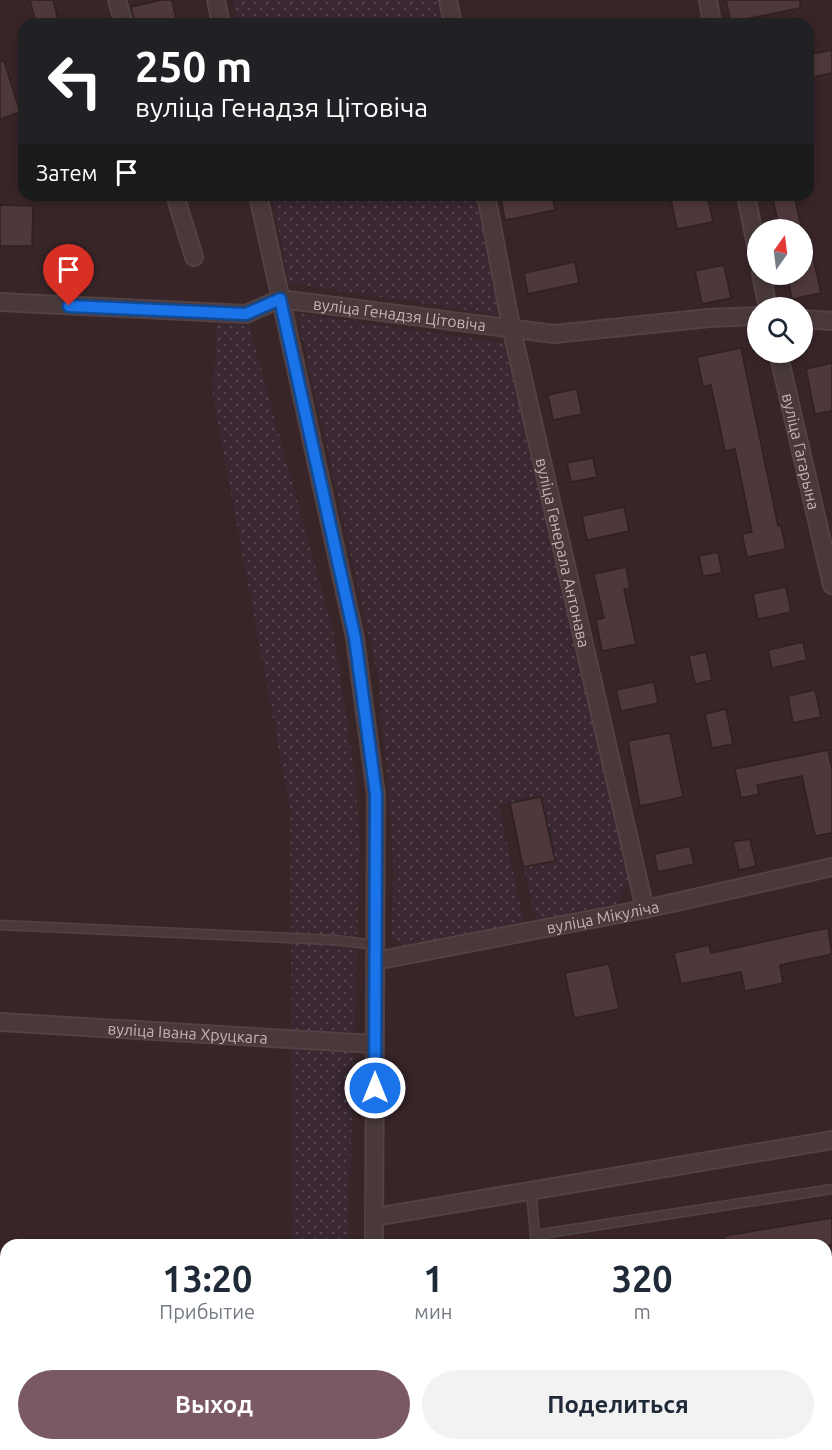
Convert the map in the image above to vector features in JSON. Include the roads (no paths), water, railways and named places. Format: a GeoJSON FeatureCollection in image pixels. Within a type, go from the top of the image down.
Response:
{"type":"FeatureCollection","features":[{"type":"Feature","properties":{"kind":"street"},"geometry":{"type":"LineString","coordinates":[[117,0],[122,18]]}},
{"type":"Feature","properties":{"kind":"street"},"geometry":{"type":"LineString","coordinates":[[216,0],[220,18]]}},
{"type":"Feature","properties":{"kind":"street"},"geometry":{"type":"LineString","coordinates":[[448,0],[452,18]]}},
{"type":"Feature","properties":{"kind":"street"},"geometry":{"type":"LineString","coordinates":[[708,0],[711,18]]}},
{"type":"Feature","properties":{"kind":"street"},"geometry":{"type":"LineString","coordinates":[[177,201],[194,257]]}},
{"type":"Feature","properties":{"kind":"street"},"geometry":{"type":"LineString","coordinates":[[259,201],[363,682],[376,795],[374,1239]]}},
{"type":"Feature","properties":{"kind":"street","name":"вуліца Генерала Антонава"},"geometry":{"type":"LineString","coordinates":[[487,201],[512,331],[645,909]]}},
{"type":"Feature","properties":{"kind":"street"},"geometry":{"type":"LineString","coordinates":[[747,201],[751,219]]}},
{"type":"Feature","properties":{"kind":"street"},"geometry":{"type":"LineString","coordinates":[[0,302],[246,314],[280,299]]}},
{"type":"Feature","properties":{"kind":"street","name":"вуліца Генадзя Цітовіча"},"geometry":{"type":"LineString","coordinates":[[280,299],[512,331],[554,334],[709,318],[747,316]]}},
{"type":"Feature","properties":{"kind":"street"},"geometry":{"type":"LineString","coordinates":[[813,320],[832,321]]}},
{"type":"Feature","properties":{"kind":"street","name":"вуліца Гагарына"},"geometry":{"type":"LineString","coordinates":[[781,363],[832,585]]}},
{"type":"Feature","properties":{"kind":"street","name":"вуліца Мікуліча"},"geometry":{"type":"LineString","coordinates":[[375,953],[645,909],[832,867]]}},
{"type":"Feature","properties":{"kind":"street","name":"вуліца Івана Хруцкага"},"geometry":{"type":"LineString","coordinates":[[0,1022],[375,1044]]}},
{"type":"Feature","properties":{"kind":"street"},"geometry":{"type":"LineString","coordinates":[[375,1217],[832,1140]]}},
{"type":"Feature","properties":{"kind":"lane"},"geometry":{"type":"LineString","coordinates":[[0,925],[335,940],[375,953]]}},
{"type":"Feature","properties":{"kind":"lane"},"geometry":{"type":"LineString","coordinates":[[535,1235],[832,1189]]}},
{"type":"Feature","properties":{"kind":"lane"},"geometry":{"type":"LineString","coordinates":[[531,1191],[535,1239]]}}]}
